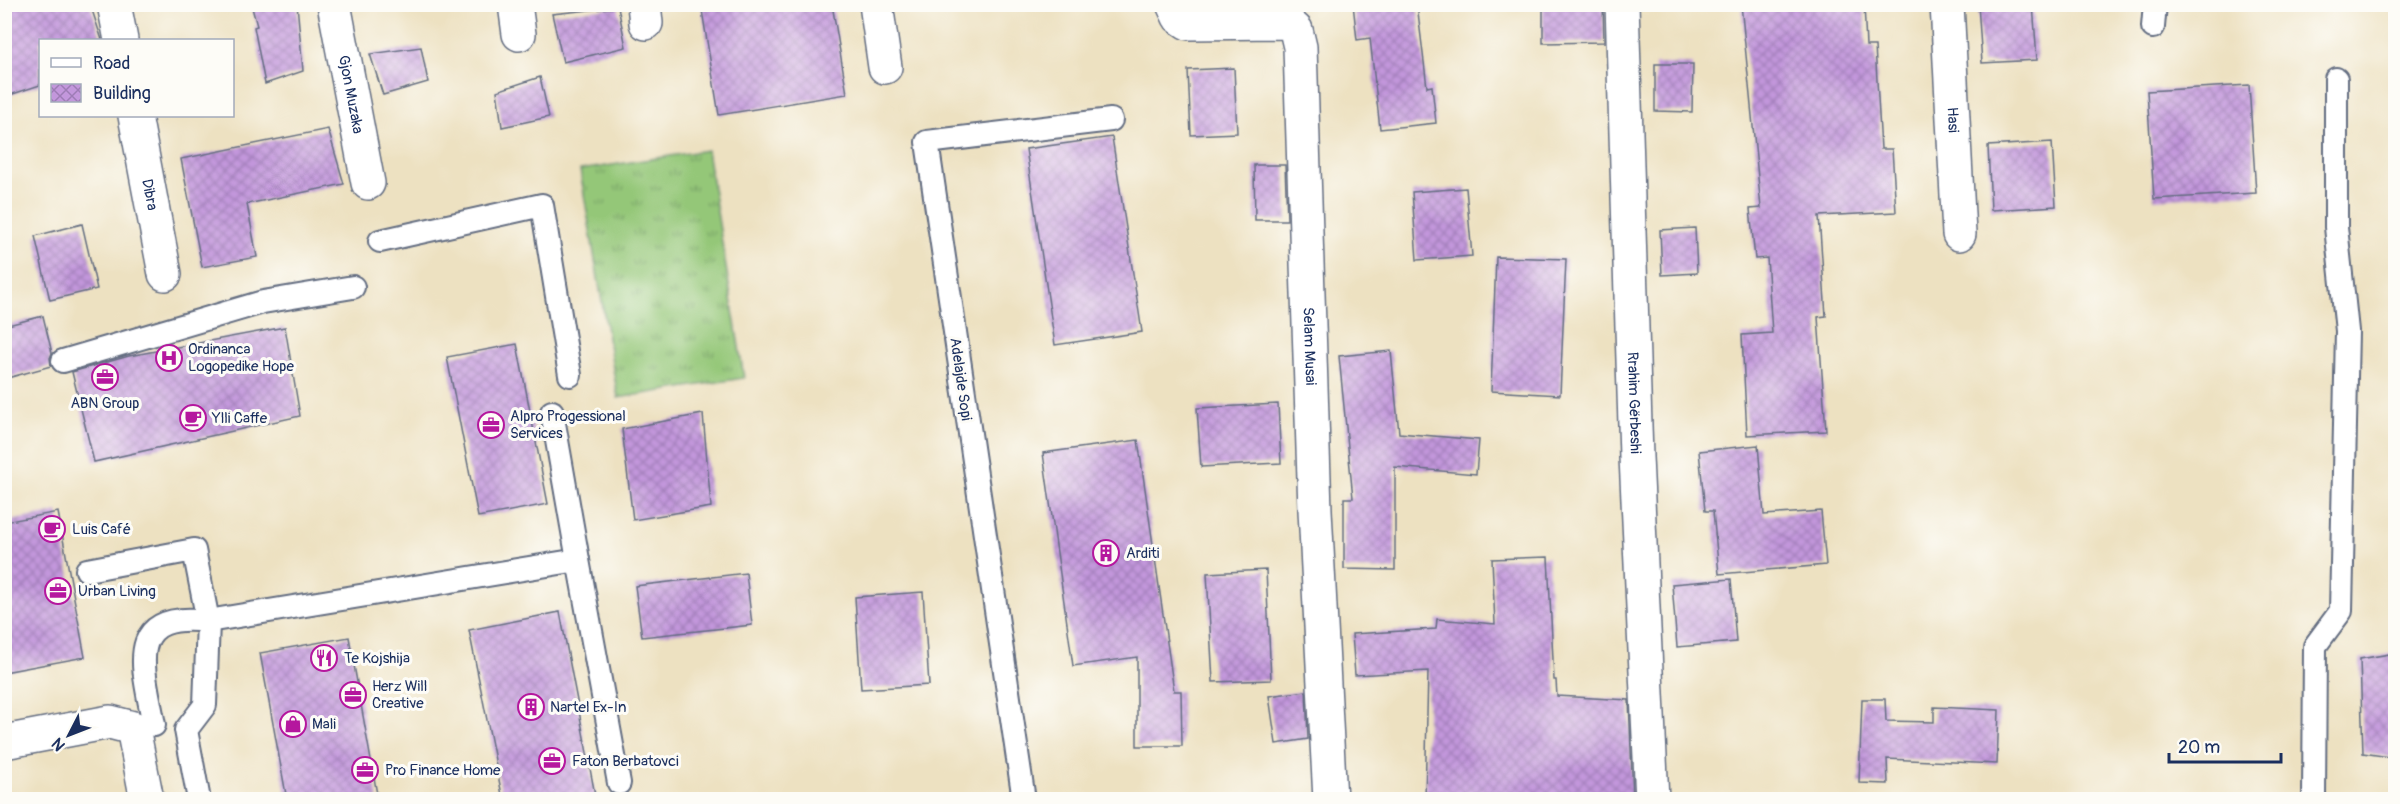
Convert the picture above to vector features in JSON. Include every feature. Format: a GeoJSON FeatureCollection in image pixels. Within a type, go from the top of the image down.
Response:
{"type":"FeatureCollection","features":[{"type":"Feature","properties":{"kind":"street"},"geometry":{"type":"LineString","coordinates":[[114,4],[121,39]]}},
{"type":"Feature","properties":{"kind":"street","name":"Gjon Muzaka"},"geometry":{"type":"LineString","coordinates":[[334,4],[368,183]]}},
{"type":"Feature","properties":{"kind":"street"},"geometry":{"type":"LineString","coordinates":[[876,4],[885,67]]}},
{"type":"Feature","properties":{"kind":"street","name":"Selam Musai"},"geometry":{"type":"LineString","coordinates":[[1173,4],[1179,17],[1188,23],[1287,22],[1296,30],[1300,47],[1315,510],[1330,800]]}},
{"type":"Feature","properties":{"kind":"street","name":"Rrahim Gërbeshi"},"geometry":{"type":"LineString","coordinates":[[1622,4],[1637,481],[1652,800]]}},
{"type":"Feature","properties":{"kind":"street","name":"Hasi"},"geometry":{"type":"LineString","coordinates":[[1947,4],[1959,234]]}},
{"type":"Feature","properties":{"kind":"street","name":"Dibra"},"geometry":{"type":"LineString","coordinates":[[135,117],[165,274]]}},
{"type":"Feature","properties":{"kind":"street"},"geometry":{"type":"LineString","coordinates":[[4,742],[110,722],[133,728],[147,800]]}},
{"type":"Feature","properties":{"kind":"lane"},"geometry":{"type":"LineString","coordinates":[[2153,27],[2155,4]]}},
{"type":"Feature","properties":{"kind":"lane"},"geometry":{"type":"LineString","coordinates":[[2314,800],[2315,646],[2341,611],[2347,331],[2336,227],[2336,79]]}},
{"type":"Feature","properties":{"kind":"lane","name":"Adelajde Sopi"},"geometry":{"type":"LineString","coordinates":[[1024,800],[927,142],[1111,120]]}},
{"type":"Feature","properties":{"kind":"lane"},"geometry":{"type":"LineString","coordinates":[[380,241],[542,205],[570,375]]}},
{"type":"Feature","properties":{"kind":"lane"},"geometry":{"type":"LineString","coordinates":[[63,361],[263,302],[353,287]]}},
{"type":"Feature","properties":{"kind":"lane"},"geometry":{"type":"LineString","coordinates":[[552,412],[619,783]]}},
{"type":"Feature","properties":{"kind":"lane"},"geometry":{"type":"LineString","coordinates":[[87,570],[194,550],[207,621],[205,705],[186,730],[199,800]]}},
{"type":"Feature","properties":{"kind":"lane"},"geometry":{"type":"LineString","coordinates":[[154,725],[143,662],[143,648],[148,636],[171,622],[186,618],[207,621],[578,560]]}},
{"type":"Feature","properties":{"kind":"green space"},"geometry":{"type":"Polygon","coordinates":[[[707,150],[744,378],[618,398],[580,170],[707,150]]]}},
{"type":"Feature","properties":{"kind":"building"},"geometry":{"type":"Polygon","coordinates":[[[4,4],[90,4],[102,39],[39,39],[39,85],[4,97],[4,4]]]}},
{"type":"Feature","properties":{"kind":"building"},"geometry":{"type":"Polygon","coordinates":[[[251,4],[297,4],[303,71],[265,84],[254,27],[257,26],[251,4]]]}},
{"type":"Feature","properties":{"kind":"building"},"geometry":{"type":"Polygon","coordinates":[[[701,4],[832,4],[847,94],[719,115],[701,4]]]}},
{"type":"Feature","properties":{"kind":"building"},"geometry":{"type":"Polygon","coordinates":[[[1353,4],[1417,4],[1427,87],[1432,86],[1436,123],[1380,129],[1370,38],[1357,40],[1353,4]]]}},
{"type":"Feature","properties":{"kind":"building"},"geometry":{"type":"Polygon","coordinates":[[[1543,4],[1603,4],[1604,42],[1543,43],[1543,4]]]}},
{"type":"Feature","properties":{"kind":"building"},"geometry":{"type":"Polygon","coordinates":[[[1741,4],[1864,4],[1866,46],[1875,46],[1881,149],[1892,149],[1896,212],[1819,216],[1826,316],[1818,317],[1826,431],[1747,435],[1742,335],[1772,333],[1767,258],[1755,259],[1750,209],[1761,208],[1741,4]]]}},
{"type":"Feature","properties":{"kind":"building"},"geometry":{"type":"Polygon","coordinates":[[[1978,4],[2033,4],[2037,60],[1982,63],[1978,4]]]}},
{"type":"Feature","properties":{"kind":"building"},"geometry":{"type":"Polygon","coordinates":[[[618,7],[626,47],[563,62],[552,14],[618,7]]]}},
{"type":"Feature","properties":{"kind":"building"},"geometry":{"type":"Polygon","coordinates":[[[421,47],[428,82],[383,95],[370,54],[421,47]]]}},
{"type":"Feature","properties":{"kind":"building"},"geometry":{"type":"Polygon","coordinates":[[[1655,64],[1693,64],[1692,112],[1655,111],[1655,64]]]}},
{"type":"Feature","properties":{"kind":"building"},"geometry":{"type":"Polygon","coordinates":[[[1234,68],[1237,133],[1191,135],[1188,70],[1234,68]]]}},
{"type":"Feature","properties":{"kind":"building"},"geometry":{"type":"Polygon","coordinates":[[[540,77],[549,117],[502,127],[497,91],[540,77]]]}},
{"type":"Feature","properties":{"kind":"building"},"geometry":{"type":"Polygon","coordinates":[[[2249,85],[2256,193],[2154,199],[2147,91],[2249,85]]]}},
{"type":"Feature","properties":{"kind":"building"},"geometry":{"type":"Polygon","coordinates":[[[328,129],[344,184],[247,204],[257,257],[202,267],[181,159],[328,129]]]}},
{"type":"Feature","properties":{"kind":"building"},"geometry":{"type":"Polygon","coordinates":[[[1112,137],[1142,332],[1055,345],[1026,149],[1112,137]]]}},
{"type":"Feature","properties":{"kind":"building"},"geometry":{"type":"Polygon","coordinates":[[[2052,142],[2056,206],[1991,210],[1988,146],[2052,142]]]}},
{"type":"Feature","properties":{"kind":"building"},"geometry":{"type":"Polygon","coordinates":[[[1254,165],[1285,165],[1287,220],[1255,220],[1254,165]]]}},
{"type":"Feature","properties":{"kind":"building"},"geometry":{"type":"Polygon","coordinates":[[[1466,188],[1472,256],[1417,260],[1412,192],[1466,188]]]}},
{"type":"Feature","properties":{"kind":"building"},"geometry":{"type":"Polygon","coordinates":[[[82,224],[97,289],[50,300],[35,236],[82,224]]]}},
{"type":"Feature","properties":{"kind":"building"},"geometry":{"type":"Polygon","coordinates":[[[1695,228],[1697,273],[1662,275],[1660,230],[1695,228]]]}},
{"type":"Feature","properties":{"kind":"building"},"geometry":{"type":"Polygon","coordinates":[[[1496,257],[1566,259],[1560,395],[1491,391],[1496,257]]]}},
{"type":"Feature","properties":{"kind":"building"},"geometry":{"type":"Polygon","coordinates":[[[43,316],[52,353],[51,366],[4,379],[4,326],[43,316]]]}},
{"type":"Feature","properties":{"kind":"building"},"geometry":{"type":"Polygon","coordinates":[[[285,327],[300,416],[94,462],[72,372],[129,356],[285,327]]]}},
{"type":"Feature","properties":{"kind":"building"},"geometry":{"type":"Polygon","coordinates":[[[517,344],[548,504],[478,517],[447,357],[517,344]]]}},
{"type":"Feature","properties":{"kind":"building"},"geometry":{"type":"Polygon","coordinates":[[[1391,351],[1399,433],[1479,440],[1476,474],[1395,467],[1395,570],[1344,569],[1344,498],[1353,498],[1339,356],[1391,351]]]}},
{"type":"Feature","properties":{"kind":"building"},"geometry":{"type":"Polygon","coordinates":[[[1278,404],[1281,463],[1201,467],[1197,408],[1278,404]]]}},
{"type":"Feature","properties":{"kind":"building"},"geometry":{"type":"Polygon","coordinates":[[[703,414],[711,507],[633,520],[622,429],[703,414]]]}},
{"type":"Feature","properties":{"kind":"building","name":"Arditi"},"geometry":{"type":"Polygon","coordinates":[[[1138,440],[1174,691],[1181,691],[1182,746],[1137,746],[1137,657],[1073,666],[1043,453],[1138,440]]]}},
{"type":"Feature","properties":{"kind":"building"},"geometry":{"type":"Polygon","coordinates":[[[1758,445],[1764,515],[1821,511],[1826,565],[1719,574],[1713,511],[1705,511],[1699,451],[1758,445]]]}},
{"type":"Feature","properties":{"kind":"building"},"geometry":{"type":"Polygon","coordinates":[[[58,512],[85,657],[4,672],[4,522],[58,512]]]}},
{"type":"Feature","properties":{"kind":"building"},"geometry":{"type":"Polygon","coordinates":[[[1548,557],[1554,680],[1556,680],[1557,696],[1629,700],[1633,800],[1425,800],[1428,671],[1355,675],[1352,634],[1436,629],[1437,619],[1495,624],[1492,559],[1548,557]]]}},
{"type":"Feature","properties":{"kind":"building"},"geometry":{"type":"Polygon","coordinates":[[[1266,570],[1271,680],[1213,682],[1207,573],[1266,570]]]}},
{"type":"Feature","properties":{"kind":"building"},"geometry":{"type":"Polygon","coordinates":[[[746,573],[752,625],[642,637],[635,586],[746,573]]]}},
{"type":"Feature","properties":{"kind":"building"},"geometry":{"type":"Polygon","coordinates":[[[1731,579],[1736,642],[1677,647],[1672,584],[1731,579]]]}},
{"type":"Feature","properties":{"kind":"building"},"geometry":{"type":"Polygon","coordinates":[[[923,592],[929,685],[861,689],[855,597],[923,592]]]}},
{"type":"Feature","properties":{"kind":"building","name":"Nartel Ex-In"},"geometry":{"type":"Polygon","coordinates":[[[560,612],[596,800],[503,800],[469,630],[560,612]]]}},
{"type":"Feature","properties":{"kind":"building"},"geometry":{"type":"Polygon","coordinates":[[[349,637],[378,800],[287,800],[260,653],[349,637]]]}},
{"type":"Feature","properties":{"kind":"building"},"geometry":{"type":"Polygon","coordinates":[[[2396,653],[2396,758],[2363,753],[2360,659],[2396,653]]]}},
{"type":"Feature","properties":{"kind":"building"},"geometry":{"type":"Polygon","coordinates":[[[1306,691],[1308,739],[1276,744],[1269,696],[1306,691]]]}},
{"type":"Feature","properties":{"kind":"building"},"geometry":{"type":"Polygon","coordinates":[[[1862,699],[1885,699],[1886,721],[1934,722],[1934,707],[1999,710],[1997,764],[1887,759],[1888,784],[1859,783],[1862,699]]]}},
{"type":"Feature","properties":{"kind":"place","name":"Ordinanca Logopedike Hope"},"geometry":{"type":"Point","coordinates":[169,358]}},
{"type":"Feature","properties":{"kind":"place","name":"ABN Group"},"geometry":{"type":"Point","coordinates":[105,377]}},
{"type":"Feature","properties":{"kind":"place","name":"Ylli Caffe"},"geometry":{"type":"Point","coordinates":[193,418]}},
{"type":"Feature","properties":{"kind":"place","name":"Alpro Progessional Services"},"geometry":{"type":"Point","coordinates":[491,425]}},
{"type":"Feature","properties":{"kind":"place","name":"Luis Café"},"geometry":{"type":"Point","coordinates":[52,529]}},
{"type":"Feature","properties":{"kind":"place","name":"Arditi"},"geometry":{"type":"Point","coordinates":[1106,553]}},
{"type":"Feature","properties":{"kind":"place","name":"Urban Living"},"geometry":{"type":"Point","coordinates":[58,591]}},
{"type":"Feature","properties":{"kind":"place","name":"Te Kojshija"},"geometry":{"type":"Point","coordinates":[324,658]}},
{"type":"Feature","properties":{"kind":"place","name":"Herz Will Creative"},"geometry":{"type":"Point","coordinates":[353,695]}},
{"type":"Feature","properties":{"kind":"place","name":"Nartel Ex-In"},"geometry":{"type":"Point","coordinates":[531,707]}},
{"type":"Feature","properties":{"kind":"place","name":"Mali"},"geometry":{"type":"Point","coordinates":[293,724]}},
{"type":"Feature","properties":{"kind":"place","name":"Faton Berbatovci"},"geometry":{"type":"Point","coordinates":[552,761]}},
{"type":"Feature","properties":{"kind":"place","name":"Pro Finance Home"},"geometry":{"type":"Point","coordinates":[365,770]}}]}
